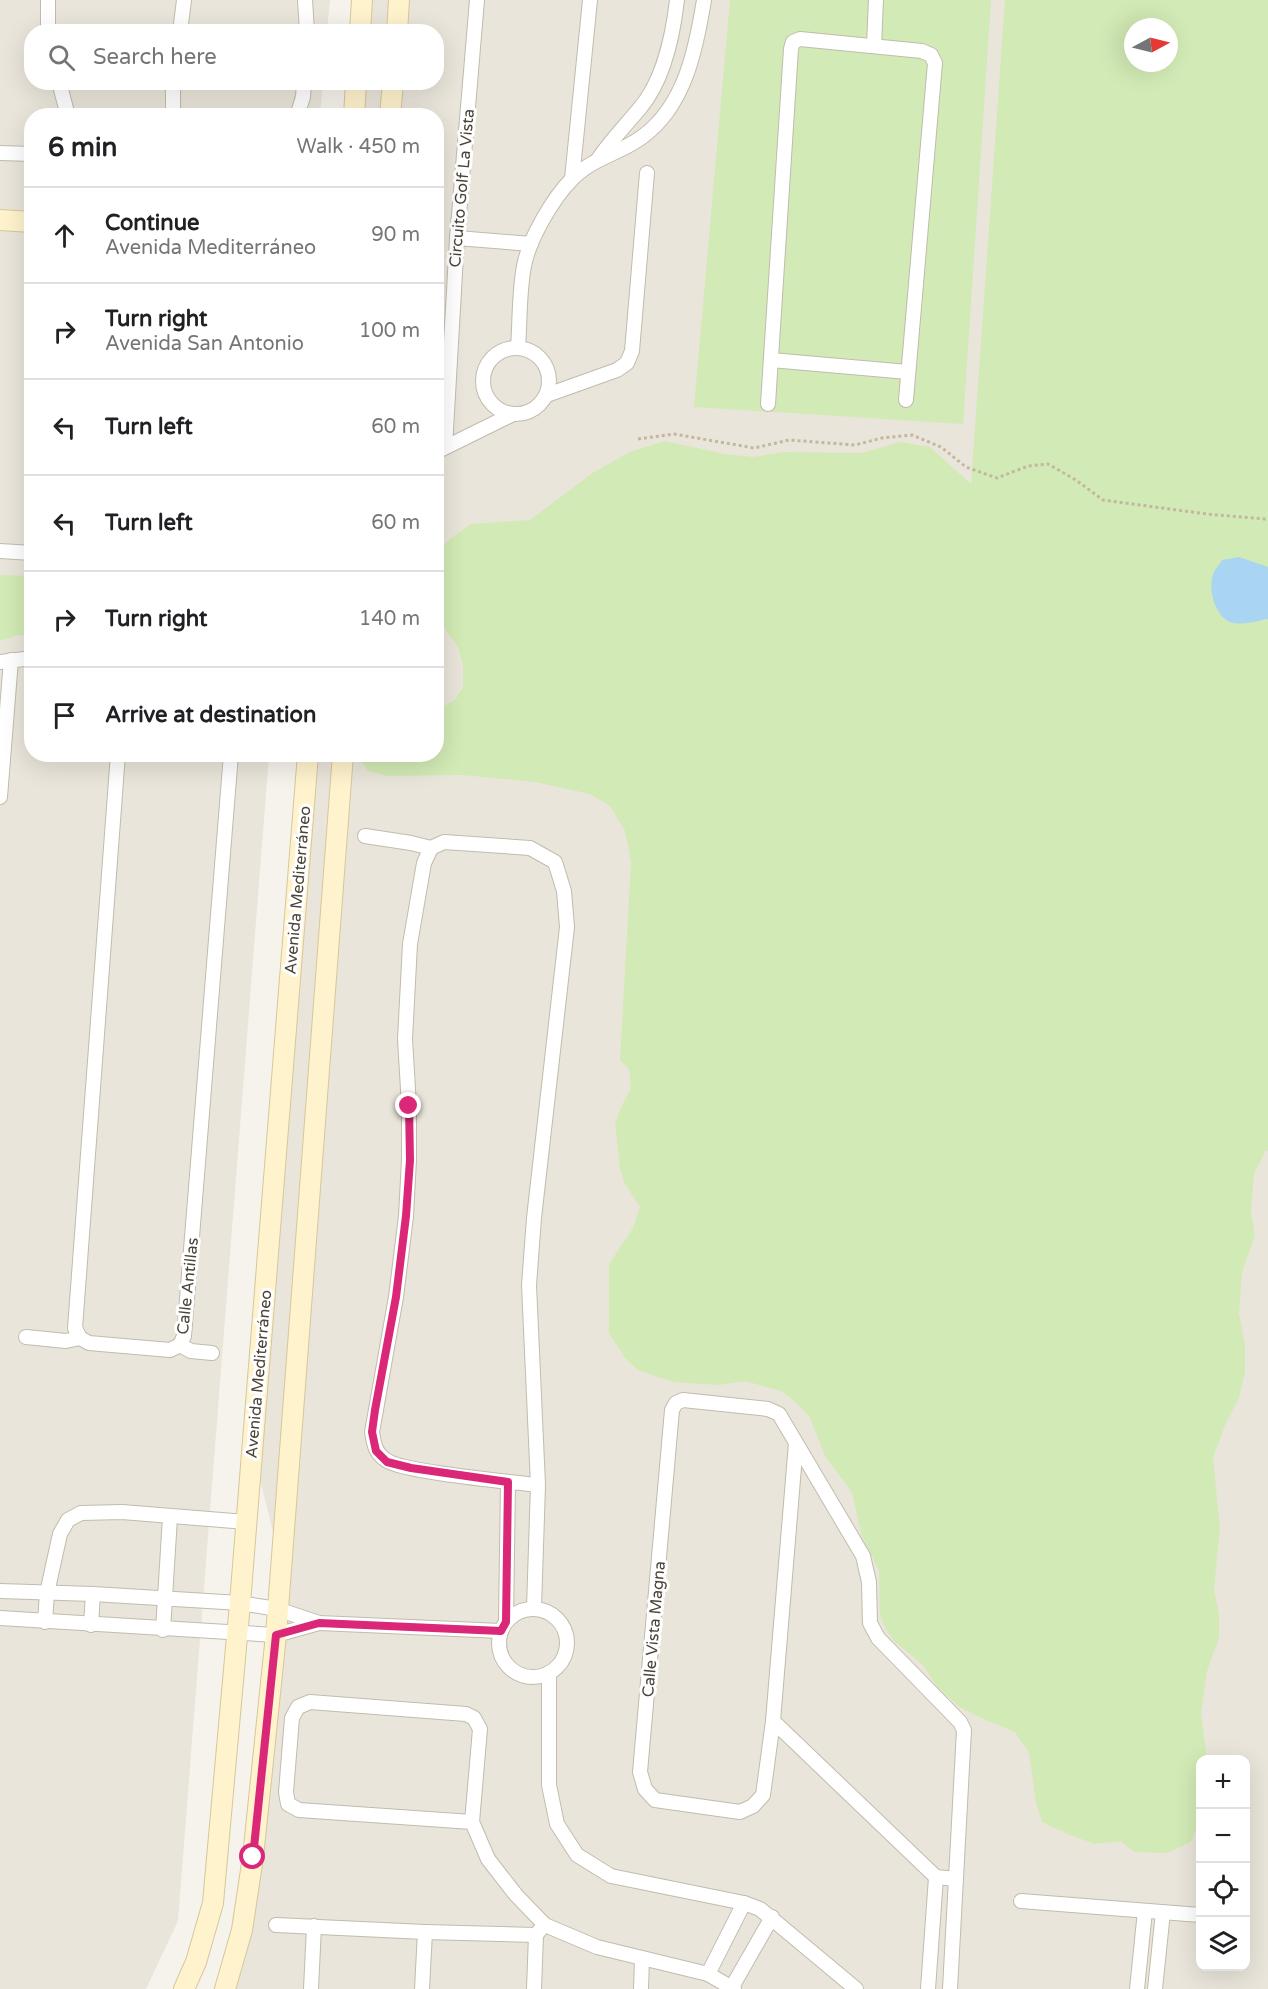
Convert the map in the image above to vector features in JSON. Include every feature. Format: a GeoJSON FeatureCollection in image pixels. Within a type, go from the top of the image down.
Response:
{"type":"FeatureCollection","features":[{"type":"Feature","properties":{"kind":"street"},"geometry":{"type":"LineString","coordinates":[[48,0],[48,24]]}},
{"type":"Feature","properties":{"kind":"street"},"geometry":{"type":"LineString","coordinates":[[181,24],[184,0]]}},
{"type":"Feature","properties":{"kind":"street"},"geometry":{"type":"LineString","coordinates":[[305,0],[306,24]]}},
{"type":"Feature","properties":{"kind":"street"},"geometry":{"type":"LineString","coordinates":[[360,24],[362,0]]}},
{"type":"Feature","properties":{"kind":"street"},"geometry":{"type":"LineString","coordinates":[[398,24],[399,0]]}},
{"type":"Feature","properties":{"kind":"street","name":"Circuito Golf La Vista"},"geometry":{"type":"LineString","coordinates":[[444,409],[477,0]]}},
{"type":"Feature","properties":{"kind":"street"},"geometry":{"type":"LineString","coordinates":[[572,179],[590,0]]}},
{"type":"Feature","properties":{"kind":"street"},"geometry":{"type":"LineString","coordinates":[[599,158],[612,138],[642,107],[662,69],[674,30],[677,0]]}},
{"type":"Feature","properties":{"kind":"street"},"geometry":{"type":"LineString","coordinates":[[518,348],[524,266],[543,217],[572,179],[599,158],[619,151],[643,137],[663,116],[682,87],[698,40],[704,0]]}},
{"type":"Feature","properties":{"kind":"street"},"geometry":{"type":"LineString","coordinates":[[874,46],[876,0]]}},
{"type":"Feature","properties":{"kind":"street"},"geometry":{"type":"LineString","coordinates":[[768,404],[790,49],[793,42],[800,39],[922,51],[931,55],[935,63],[906,400]]}},
{"type":"Feature","properties":{"kind":"street"},"geometry":{"type":"LineString","coordinates":[[61,90],[67,108]]}},
{"type":"Feature","properties":{"kind":"street"},"geometry":{"type":"LineString","coordinates":[[173,90],[173,108]]}},
{"type":"Feature","properties":{"kind":"street"},"geometry":{"type":"LineString","coordinates":[[300,108],[303,90]]}},
{"type":"Feature","properties":{"kind":"street"},"geometry":{"type":"LineString","coordinates":[[354,108],[356,90]]}},
{"type":"Feature","properties":{"kind":"street"},"geometry":{"type":"LineString","coordinates":[[391,108],[392,90]]}},
{"type":"Feature","properties":{"kind":"street"},"geometry":{"type":"LineString","coordinates":[[0,153],[24,154]]}},
{"type":"Feature","properties":{"kind":"street","name":"Circuito Golf La Vista"},"geometry":{"type":"LineString","coordinates":[[444,448],[511,415],[533,411],[547,395],[617,370],[627,363],[632,351],[647,173]]}},
{"type":"Feature","properties":{"kind":"street"},"geometry":{"type":"LineString","coordinates":[[0,220],[24,222]]}},
{"type":"Feature","properties":{"kind":"street"},"geometry":{"type":"LineString","coordinates":[[457,238],[531,244]]}},
{"type":"Feature","properties":{"kind":"street"},"geometry":{"type":"LineString","coordinates":[[511,415],[500,411],[492,404],[483,383],[484,372],[489,362],[497,354],[507,349],[518,348],[538,355],[545,363],[549,374],[550,385],[547,395]]}},
{"type":"Feature","properties":{"kind":"street"},"geometry":{"type":"LineString","coordinates":[[771,360],[908,372]]}},
{"type":"Feature","properties":{"kind":"street"},"geometry":{"type":"LineString","coordinates":[[0,551],[24,552]]}},
{"type":"Feature","properties":{"kind":"street"},"geometry":{"type":"LineString","coordinates":[[0,797],[5,661],[24,659]]}},
{"type":"Feature","properties":{"kind":"street"},"geometry":{"type":"LineString","coordinates":[[80,1338],[75,1328],[117,762]]}},
{"type":"Feature","properties":{"kind":"street","name":"Calle Antillas"},"geometry":{"type":"LineString","coordinates":[[26,1337],[66,1341],[80,1338],[89,1343],[170,1350],[180,1345],[184,1336],[230,762]]}},
{"type":"Feature","properties":{"kind":"street","name":"Avenida Mediterráneo"},"geometry":{"type":"LineString","coordinates":[[184,1989],[196,1962],[213,1903],[240,1603],[307,762]]}},
{"type":"Feature","properties":{"kind":"street"},"geometry":{"type":"LineString","coordinates":[[225,1989],[242,1930],[253,1857],[276,1635],[342,762]]}},
{"type":"Feature","properties":{"kind":"street"},"geometry":{"type":"LineString","coordinates":[[364,836],[431,848],[444,842],[530,848],[555,862],[564,891],[567,927],[534,1218],[529,1285],[538,1485],[534,1608]]}},
{"type":"Feature","properties":{"kind":"street"},"geometry":{"type":"LineString","coordinates":[[431,848],[424,863],[410,944],[405,1040],[410,1160],[406,1216],[396,1297],[372,1432],[376,1451],[387,1462],[411,1468],[538,1485]]}},
{"type":"Feature","properties":{"kind":"street"},"geometry":{"type":"LineString","coordinates":[[180,1345],[191,1350],[212,1353]]}},
{"type":"Feature","properties":{"kind":"street","name":"Calle Vista Magna"},"geometry":{"type":"LineString","coordinates":[[796,1443],[773,1721],[763,1794],[753,1806],[740,1812],[655,1800],[645,1789],[640,1772],[672,1410],[676,1403],[683,1400],[768,1409],[779,1414],[863,1556],[869,1582],[870,1623],[878,1638],[960,1722],[964,1730],[950,1989]]}},
{"type":"Feature","properties":{"kind":"street"},"geometry":{"type":"LineString","coordinates":[[503,1627],[514,1614],[523,1610],[534,1608],[543,1610],[558,1619],[566,1635],[566,1653],[556,1668],[549,1673],[539,1677],[529,1677],[511,1669],[500,1652],[503,1627],[508,1482]]}},
{"type":"Feature","properties":{"kind":"street"},"geometry":{"type":"LineString","coordinates":[[45,1622],[47,1593],[60,1534],[68,1520],[81,1513],[122,1512],[246,1522]]}},
{"type":"Feature","properties":{"kind":"street"},"geometry":{"type":"LineString","coordinates":[[164,1630],[170,1517]]}},
{"type":"Feature","properties":{"kind":"street"},"geometry":{"type":"LineString","coordinates":[[0,1591],[240,1603],[277,1609],[319,1623]]}},
{"type":"Feature","properties":{"kind":"street"},"geometry":{"type":"LineString","coordinates":[[91,1624],[93,1594]]}},
{"type":"Feature","properties":{"kind":"street"},"geometry":{"type":"LineString","coordinates":[[0,1618],[164,1630],[276,1635],[319,1623],[503,1627]]}},
{"type":"Feature","properties":{"kind":"street"},"geometry":{"type":"LineString","coordinates":[[549,1673],[549,1785],[557,1824],[577,1855],[611,1876],[744,1903],[760,1909],[856,1989]]}},
{"type":"Feature","properties":{"kind":"street"},"geometry":{"type":"LineString","coordinates":[[472,1822],[300,1810],[288,1804],[286,1792],[292,1718],[298,1707],[310,1702],[466,1714],[474,1718],[480,1729],[472,1822],[488,1859],[540,1930],[534,1989]]}},
{"type":"Feature","properties":{"kind":"street"},"geometry":{"type":"LineString","coordinates":[[773,1721],[936,1877],[956,1879]]}},
{"type":"Feature","properties":{"kind":"street"},"geometry":{"type":"LineString","coordinates":[[928,1989],[936,1877]]}},
{"type":"Feature","properties":{"kind":"street"},"geometry":{"type":"LineString","coordinates":[[1021,1901],[1196,1915]]}},
{"type":"Feature","properties":{"kind":"street"},"geometry":{"type":"LineString","coordinates":[[708,1974],[744,1903]]}},
{"type":"Feature","properties":{"kind":"street"},"geometry":{"type":"LineString","coordinates":[[1137,1989],[1145,1911]]}},
{"type":"Feature","properties":{"kind":"street"},"geometry":{"type":"LineString","coordinates":[[1155,1989],[1163,1912]]}},
{"type":"Feature","properties":{"kind":"street"},"geometry":{"type":"LineString","coordinates":[[276,1925],[425,1932],[540,1930],[642,1959],[708,1974],[733,1988],[772,1917]]}},
{"type":"Feature","properties":{"kind":"street"},"geometry":{"type":"LineString","coordinates":[[311,1989],[314,1926]]}},
{"type":"Feature","properties":{"kind":"street"},"geometry":{"type":"LineString","coordinates":[[422,1989],[425,1932]]}},
{"type":"Feature","properties":{"kind":"street"},"geometry":{"type":"LineString","coordinates":[[641,1989],[642,1959]]}},
{"type":"Feature","properties":{"kind":"path"},"geometry":{"type":"LineString","coordinates":[[638,439],[674,434],[754,448],[789,440],[855,445],[882,438],[912,435],[941,447],[966,467],[997,478],[1028,466],[1048,464],[1076,480],[1103,500],[1208,514],[1268,518]]}},
{"type":"Feature","properties":{"kind":"shaded area"},"geometry":{"type":"Polygon","coordinates":[[[0,0],[330,0],[328,24],[24,24],[24,90],[322,90],[321,108],[24,108],[24,762],[268,762],[178,1921],[146,1989],[0,1989],[0,0]]]}},
{"type":"Feature","properties":{"kind":"shaded area"},"geometry":{"type":"Polygon","coordinates":[[[368,0],[1268,0],[1268,1989],[221,1989],[288,1590],[244,1418],[300,762],[444,762],[444,108],[358,108],[359,90],[444,90],[444,24],[366,24],[368,0]]]}},
{"type":"Feature","properties":{"kind":"green space"},"geometry":{"type":"Polygon","coordinates":[[[730,0],[991,0],[963,424],[694,407],[730,0]]]}},
{"type":"Feature","properties":{"kind":"green space"},"geometry":{"type":"Polygon","coordinates":[[[1005,0],[1268,0],[1268,1151],[1266,1150],[1254,1173],[1251,1211],[1255,1236],[1242,1272],[1239,1313],[1245,1346],[1245,1372],[1239,1398],[1225,1425],[1213,1458],[1220,1528],[1214,1589],[1219,1615],[1219,1638],[1207,1671],[1201,1713],[1206,1755],[1196,1755],[1196,1830],[1191,1842],[1167,1853],[1134,1852],[1121,1841],[1095,1844],[1042,1822],[1036,1802],[1029,1753],[1015,1732],[961,1708],[938,1688],[923,1665],[894,1641],[886,1629],[880,1616],[879,1570],[862,1537],[852,1492],[826,1458],[810,1418],[798,1404],[781,1391],[745,1381],[719,1385],[673,1382],[638,1370],[625,1358],[609,1333],[609,1264],[633,1228],[640,1207],[625,1184],[620,1169],[615,1124],[631,1088],[629,1069],[620,1060],[631,862],[625,831],[610,806],[590,794],[535,782],[462,775],[388,776],[368,771],[362,762],[444,762],[444,706],[455,700],[463,687],[463,666],[458,647],[444,628],[444,544],[471,524],[530,520],[594,472],[630,452],[665,441],[725,454],[753,457],[783,452],[862,453],[900,442],[930,447],[971,484],[1005,0]]]}},
{"type":"Feature","properties":{"kind":"green space"},"geometry":{"type":"Polygon","coordinates":[[[0,575],[24,576],[24,635],[0,641],[0,575]]]}},
{"type":"Feature","properties":{"kind":"water"},"geometry":{"type":"Polygon","coordinates":[[[1239,557],[1268,567],[1268,619],[1239,624],[1230,622],[1216,607],[1211,585],[1214,572],[1222,560],[1239,557]]]}},
{"type":"Feature","properties":{"kind":"route"},"geometry":{"type":"LineString","coordinates":[[253,1857],[276,1635],[319,1623],[501,1631],[506,1622],[508,1482],[411,1468],[387,1462],[376,1451],[372,1432],[396,1297],[406,1216],[410,1160],[409,1106]]}}]}
